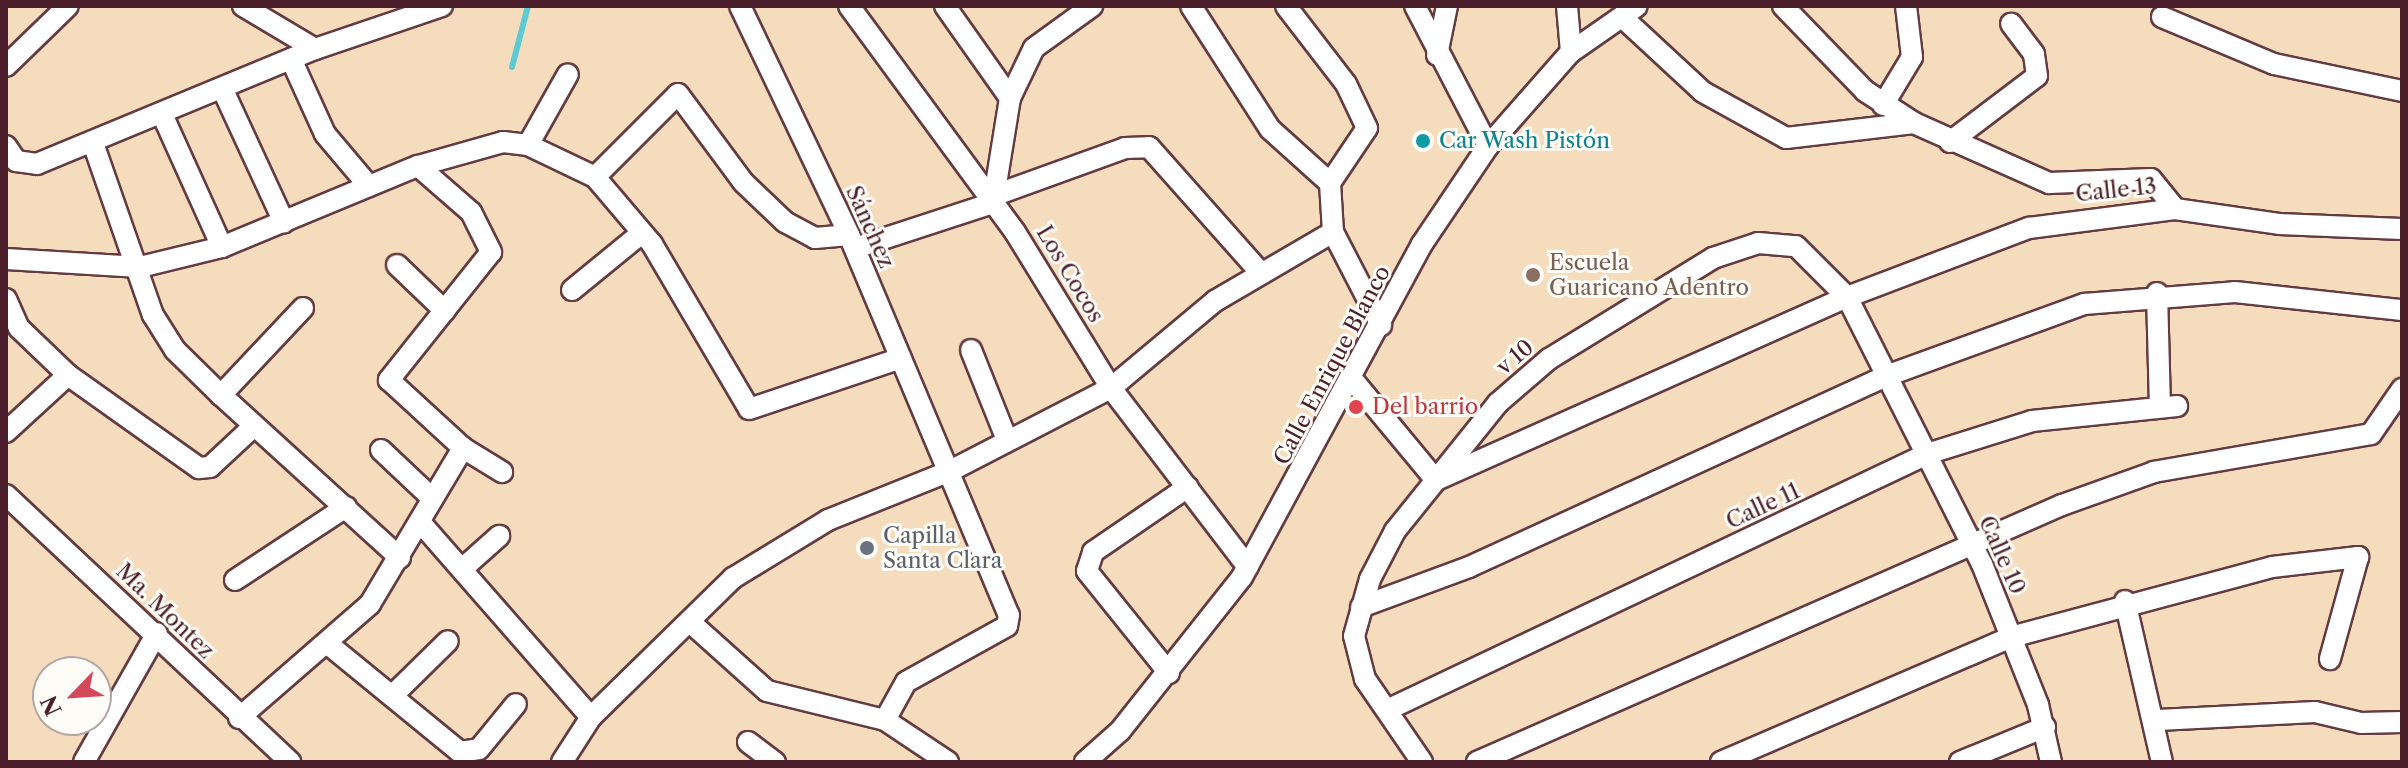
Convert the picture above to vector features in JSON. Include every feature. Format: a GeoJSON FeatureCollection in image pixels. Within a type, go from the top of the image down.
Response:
{"type":"FeatureCollection","features":[{"type":"Feature","properties":{"kind":"street"},"geometry":{"type":"LineString","coordinates":[[6,66],[68,6]]}},
{"type":"Feature","properties":{"kind":"street"},"geometry":{"type":"LineString","coordinates":[[243,6],[315,49]]}},
{"type":"Feature","properties":{"kind":"street"},"geometry":{"type":"LineString","coordinates":[[6,146],[25,164],[93,143],[315,49],[442,6]]}},
{"type":"Feature","properties":{"kind":"street","name":"Sánchez"},"geometry":{"type":"LineString","coordinates":[[740,6],[852,242],[1009,615],[1007,626],[906,682],[885,720]]}},
{"type":"Feature","properties":{"kind":"street","name":"Los Cocos"},"geometry":{"type":"LineString","coordinates":[[849,6],[996,198],[1111,388],[1248,567]]}},
{"type":"Feature","properties":{"kind":"street"},"geometry":{"type":"LineString","coordinates":[[945,6],[1010,98]]}},
{"type":"Feature","properties":{"kind":"street"},"geometry":{"type":"LineString","coordinates":[[996,198],[1010,98],[1034,48],[1064,12],[1092,6]]}},
{"type":"Feature","properties":{"kind":"street"},"geometry":{"type":"LineString","coordinates":[[1286,6],[1346,84],[1367,128],[1330,183],[1333,232],[1381,325]]}},
{"type":"Feature","properties":{"kind":"street"},"geometry":{"type":"LineString","coordinates":[[1415,6],[1437,55],[1488,146]]}},
{"type":"Feature","properties":{"kind":"street"},"geometry":{"type":"LineString","coordinates":[[1437,55],[1447,6]]}},
{"type":"Feature","properties":{"kind":"street"},"geometry":{"type":"LineString","coordinates":[[1567,6],[1571,52]]}},
{"type":"Feature","properties":{"kind":"street"},"geometry":{"type":"LineString","coordinates":[[1783,6],[1883,105],[1950,142],[2049,183],[2151,179],[2175,209]]}},
{"type":"Feature","properties":{"kind":"street"},"geometry":{"type":"LineString","coordinates":[[1883,105],[1912,57],[1906,6]]}},
{"type":"Feature","properties":{"kind":"street"},"geometry":{"type":"LineString","coordinates":[[1197,8],[1270,129],[1330,183]]}},
{"type":"Feature","properties":{"kind":"street"},"geometry":{"type":"LineString","coordinates":[[1629,12],[1703,92],[1786,138],[1914,123]]}},
{"type":"Feature","properties":{"kind":"street","name":"Calle Enrique Blanco"},"geometry":{"type":"LineString","coordinates":[[1085,762],[1169,673],[1248,567],[1422,244],[1488,146],[1571,52],[1629,12]]}},
{"type":"Feature","properties":{"kind":"street"},"geometry":{"type":"LineString","coordinates":[[2162,17],[2274,64],[2402,91]]}},
{"type":"Feature","properties":{"kind":"street"},"geometry":{"type":"LineString","coordinates":[[1950,142],[2037,76],[2034,54],[2011,24]]}},
{"type":"Feature","properties":{"kind":"street"},"geometry":{"type":"LineString","coordinates":[[291,59],[325,134],[369,186]]}},
{"type":"Feature","properties":{"kind":"street"},"geometry":{"type":"LineString","coordinates":[[528,145],[568,74]]}},
{"type":"Feature","properties":{"kind":"street"},"geometry":{"type":"LineString","coordinates":[[222,88],[284,222]]}},
{"type":"Feature","properties":{"kind":"street"},"geometry":{"type":"LineString","coordinates":[[595,177],[678,94],[743,182],[785,222],[815,238],[852,242],[996,198],[1125,148],[1149,147],[1259,271]]}},
{"type":"Feature","properties":{"kind":"street"},"geometry":{"type":"LineString","coordinates":[[162,114],[222,247]]}},
{"type":"Feature","properties":{"kind":"street"},"geometry":{"type":"LineString","coordinates":[[93,143],[162,333],[221,395],[400,558]]}},
{"type":"Feature","properties":{"kind":"street"},"geometry":{"type":"LineString","coordinates":[[6,259],[140,267],[222,247],[462,150],[528,145],[595,177],[642,233],[749,409],[901,358]]}},
{"type":"Feature","properties":{"kind":"street"},"geometry":{"type":"LineString","coordinates":[[418,166],[489,237],[491,252],[389,380],[463,448],[502,472]]}},
{"type":"Feature","properties":{"kind":"street","name":"Calle 13"},"geometry":{"type":"LineString","coordinates":[[1436,480],[1847,297],[2001,235],[2092,214],[2175,209],[2279,224],[2402,229]]}},
{"type":"Feature","properties":{"kind":"street"},"geometry":{"type":"LineString","coordinates":[[562,762],[591,717],[733,578],[828,520],[950,471],[1111,388],[1259,271],[1308,252],[1333,232]]}},
{"type":"Feature","properties":{"kind":"street"},"geometry":{"type":"LineString","coordinates":[[572,290],[642,233]]}},
{"type":"Feature","properties":{"kind":"street","name":"v 10"},"geometry":{"type":"LineString","coordinates":[[1422,762],[1365,679],[1354,636],[1361,607],[1395,531],[1498,403],[1549,359],[1713,258],[1758,243],[1796,246],[1847,297],[1889,375]]}},
{"type":"Feature","properties":{"kind":"street"},"geometry":{"type":"LineString","coordinates":[[397,265],[445,311]]}},
{"type":"Feature","properties":{"kind":"street"},"geometry":{"type":"LineString","coordinates":[[1361,607],[1469,567],[1889,375],[2084,304],[2157,293],[2282,294],[2402,310]]}},
{"type":"Feature","properties":{"kind":"street","name":"Calle 11"},"geometry":{"type":"LineString","coordinates":[[1387,710],[1927,454],[2032,421],[2168,406],[2157,293]]}},
{"type":"Feature","properties":{"kind":"street"},"geometry":{"type":"LineString","coordinates":[[6,299],[19,328],[68,375],[199,468],[210,467],[254,426]]}},
{"type":"Feature","properties":{"kind":"street"},"geometry":{"type":"LineString","coordinates":[[221,395],[303,308]]}},
{"type":"Feature","properties":{"kind":"street"},"geometry":{"type":"LineString","coordinates":[[971,350],[1007,440]]}},
{"type":"Feature","properties":{"kind":"street"},"geometry":{"type":"LineString","coordinates":[[6,432],[68,375]]}},
{"type":"Feature","properties":{"kind":"street","name":"Calle 10"},"geometry":{"type":"LineString","coordinates":[[1889,375],[1973,548],[2011,637],[2045,727],[2051,762]]}},
{"type":"Feature","properties":{"kind":"street"},"geometry":{"type":"LineString","coordinates":[[1352,379],[1436,480]]}},
{"type":"Feature","properties":{"kind":"street"},"geometry":{"type":"LineString","coordinates":[[1477,762],[2154,472],[2371,434],[2402,389]]}},
{"type":"Feature","properties":{"kind":"street"},"geometry":{"type":"LineString","coordinates":[[239,718],[328,644],[370,604],[463,448]]}},
{"type":"Feature","properties":{"kind":"street"},"geometry":{"type":"LineString","coordinates":[[381,450],[433,499]]}},
{"type":"Feature","properties":{"kind":"street"},"geometry":{"type":"LineString","coordinates":[[1169,673],[1087,571],[1093,552],[1188,487]]}},
{"type":"Feature","properties":{"kind":"street","name":"Ma. Montez"},"geometry":{"type":"LineString","coordinates":[[6,495],[157,633],[239,718],[290,762]]}},
{"type":"Feature","properties":{"kind":"street"},"geometry":{"type":"LineString","coordinates":[[235,580],[346,507]]}},
{"type":"Feature","properties":{"kind":"street"},"geometry":{"type":"LineString","coordinates":[[420,522],[591,717]]}},
{"type":"Feature","properties":{"kind":"street"},"geometry":{"type":"LineString","coordinates":[[462,569],[499,536]]}},
{"type":"Feature","properties":{"kind":"street"},"geometry":{"type":"LineString","coordinates":[[1721,762],[2011,637],[2125,601],[2272,567],[2358,557],[2330,659]]}},
{"type":"Feature","properties":{"kind":"street"},"geometry":{"type":"LineString","coordinates":[[2125,601],[2158,720],[2162,762]]}},
{"type":"Feature","properties":{"kind":"street"},"geometry":{"type":"LineString","coordinates":[[690,622],[781,698],[885,720],[948,762]]}},
{"type":"Feature","properties":{"kind":"street"},"geometry":{"type":"LineString","coordinates":[[84,762],[157,633]]}},
{"type":"Feature","properties":{"kind":"street"},"geometry":{"type":"LineString","coordinates":[[392,696],[448,641]]}},
{"type":"Feature","properties":{"kind":"street"},"geometry":{"type":"LineString","coordinates":[[328,644],[470,754],[516,704]]}},
{"type":"Feature","properties":{"kind":"street"},"geometry":{"type":"LineString","coordinates":[[2158,720],[2315,712],[2361,723],[2402,722]]}},
{"type":"Feature","properties":{"kind":"street"},"geometry":{"type":"LineString","coordinates":[[1960,762],[2045,727]]}},
{"type":"Feature","properties":{"kind":"street"},"geometry":{"type":"LineString","coordinates":[[748,742],[775,762]]}},
{"type":"Feature","properties":{"kind":"waterway"},"geometry":{"type":"LineString","coordinates":[[512,67],[528,6]]}},
{"type":"Feature","properties":{"kind":"place","name":"Car Wash Pistón"},"geometry":{"type":"Point","coordinates":[1423,141]}},
{"type":"Feature","properties":{"kind":"place","name":"Escuela Guaricano Adentro"},"geometry":{"type":"Point","coordinates":[1533,275]}},
{"type":"Feature","properties":{"kind":"place","name":"Del barrio"},"geometry":{"type":"Point","coordinates":[1356,407]}},
{"type":"Feature","properties":{"kind":"place","name":"Capilla Santa Clara"},"geometry":{"type":"Point","coordinates":[867,548]}}]}
